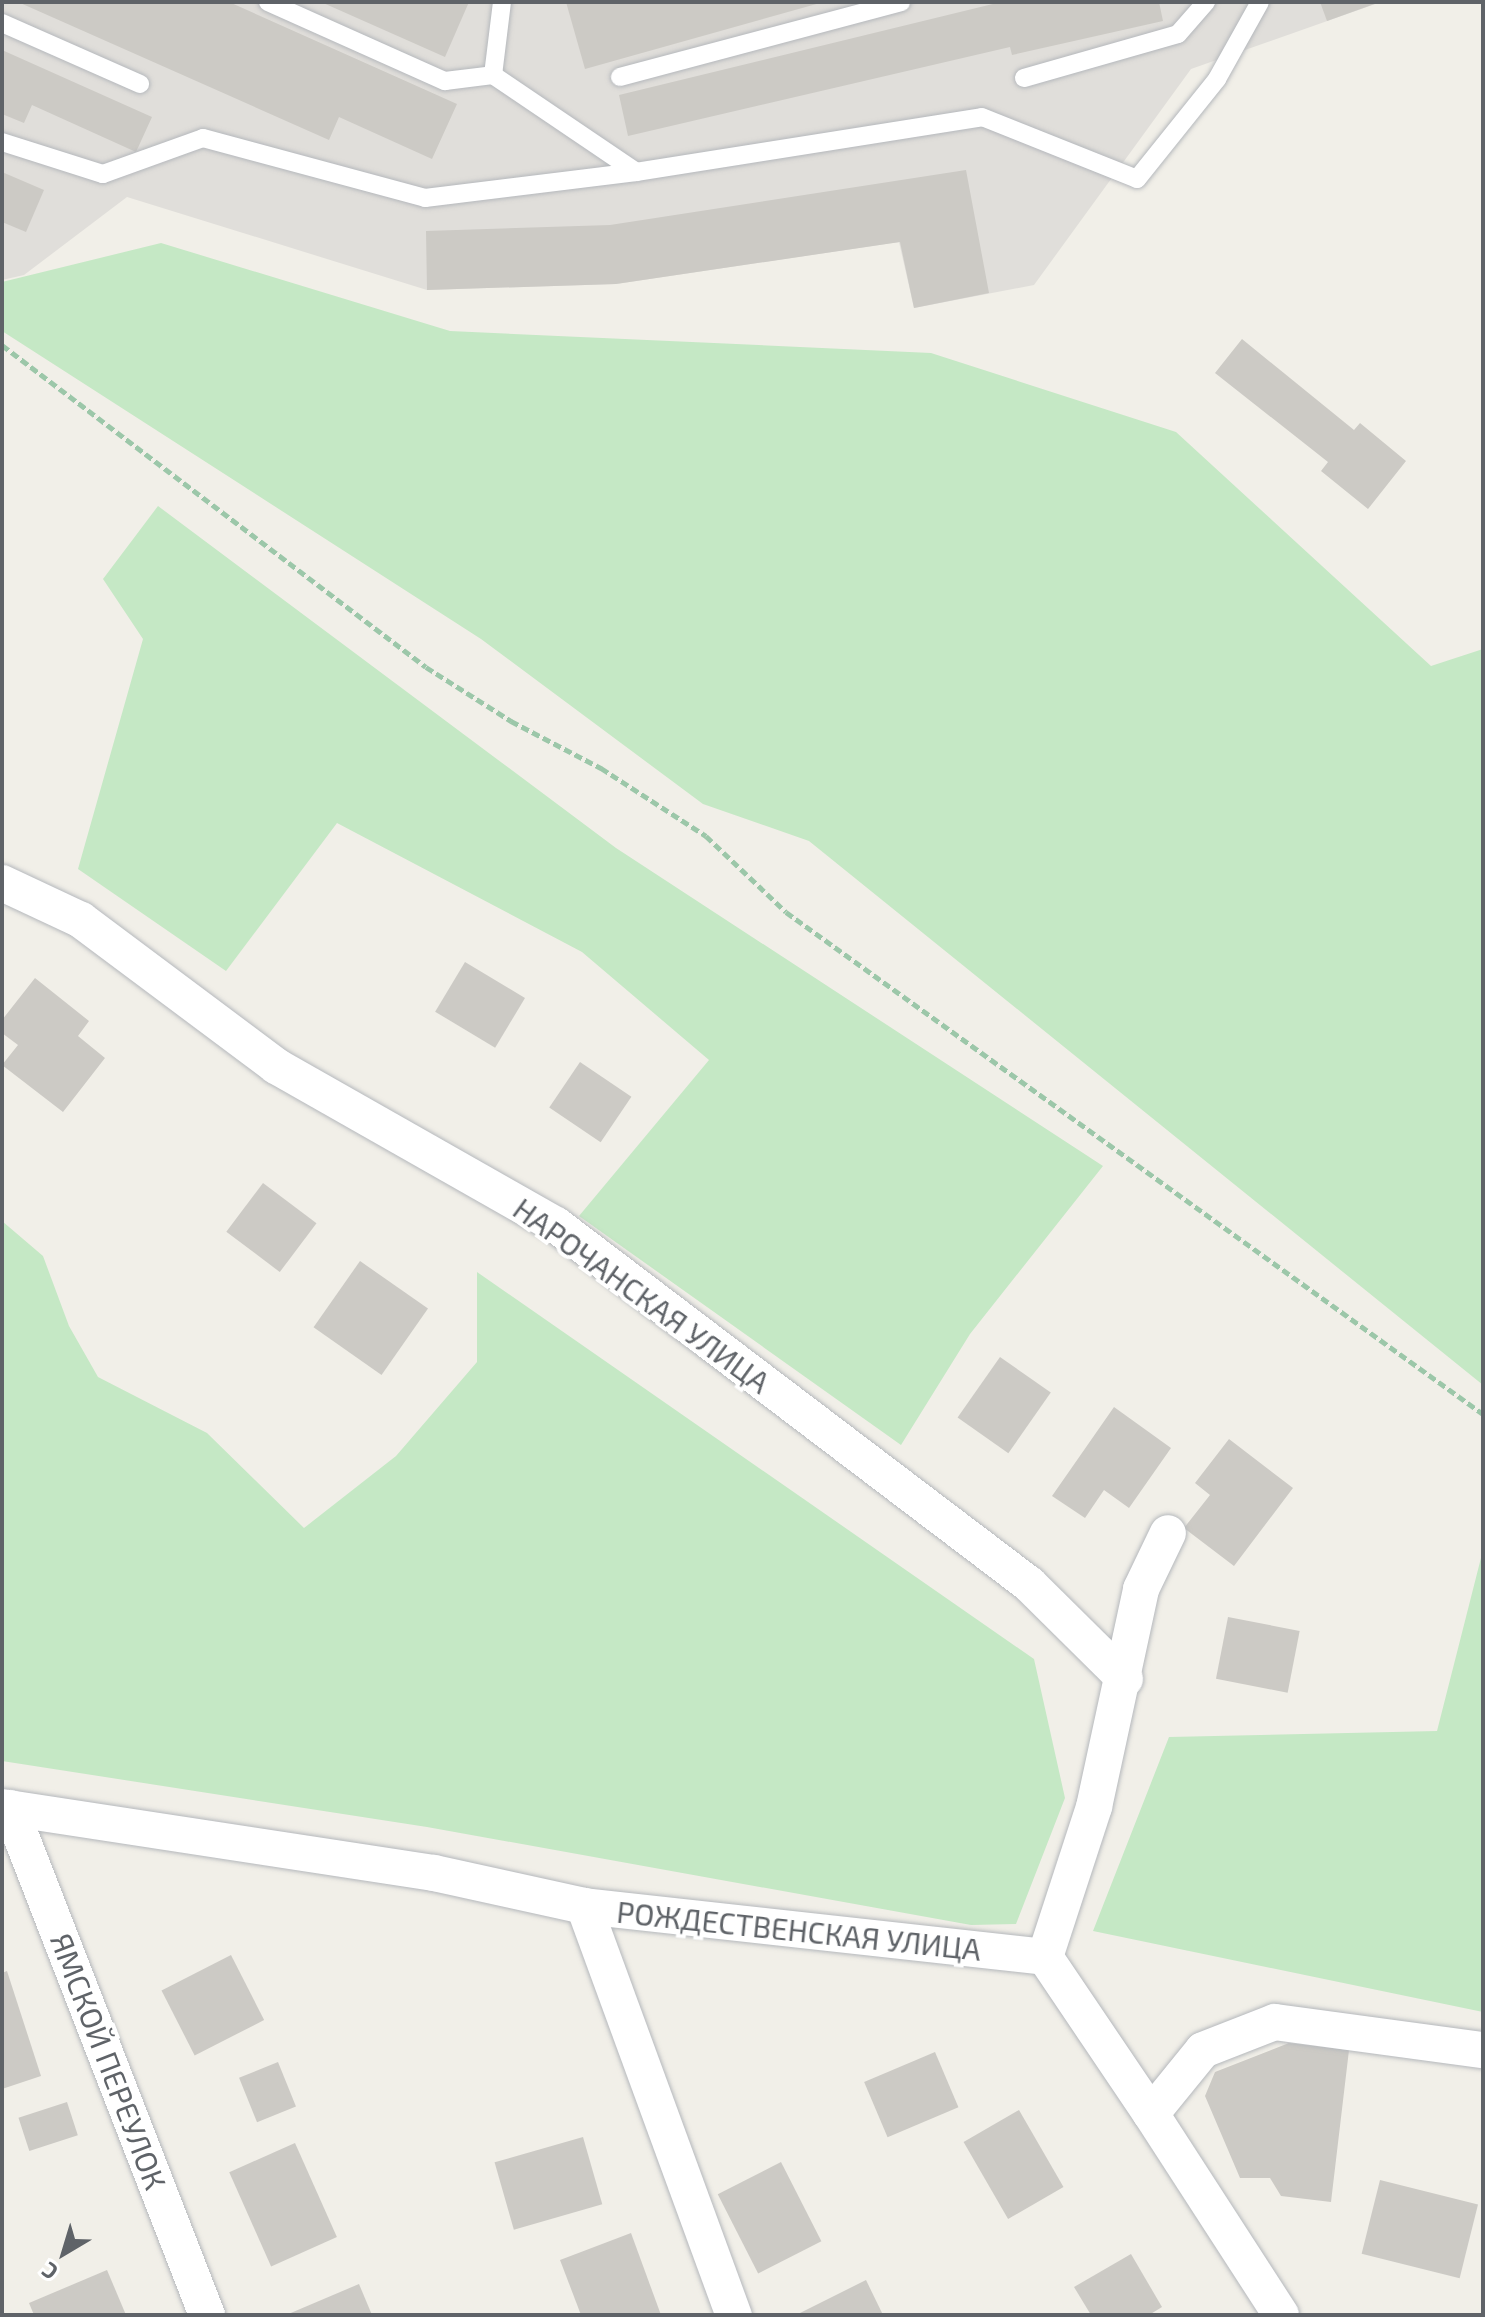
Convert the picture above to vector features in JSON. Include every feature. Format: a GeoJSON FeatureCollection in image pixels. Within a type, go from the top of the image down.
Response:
{"type":"FeatureCollection","features":[{"type":"Feature","properties":{"kind":"street","name":"НАРОЧАНСКАЯ УЛИЦА"},"geometry":{"type":"LineString","coordinates":[[2,883],[81,920],[276,1066],[556,1225],[1029,1584],[1125,1679]]}},
{"type":"Feature","properties":{"kind":"street"},"geometry":{"type":"LineString","coordinates":[[1168,1533],[1141,1589],[1125,1679],[1094,1807],[1045,1957],[1281,2315]]}},
{"type":"Feature","properties":{"kind":"street","name":"РОЖДЕСТВЕНСКАЯ УЛИЦА"},"geometry":{"type":"LineString","coordinates":[[6,1807],[434,1873],[584,1906],[1045,1957]]}},
{"type":"Feature","properties":{"kind":"street","name":"ЯМСКОЙ ПЕРЕУЛОК"},"geometry":{"type":"LineString","coordinates":[[6,1807],[207,2315]]}},
{"type":"Feature","properties":{"kind":"street"},"geometry":{"type":"LineString","coordinates":[[584,1906],[734,2315]]}},
{"type":"Feature","properties":{"kind":"street"},"geometry":{"type":"LineString","coordinates":[[1151,2114],[1203,2050],[1275,2022],[1483,2050]]}},
{"type":"Feature","properties":{"kind":"lane"},"geometry":{"type":"LineString","coordinates":[[268,2],[445,81],[493,75],[636,172]]}},
{"type":"Feature","properties":{"kind":"lane"},"geometry":{"type":"LineString","coordinates":[[493,75],[502,2]]}},
{"type":"Feature","properties":{"kind":"lane"},"geometry":{"type":"LineString","coordinates":[[620,77],[901,2]]}},
{"type":"Feature","properties":{"kind":"lane"},"geometry":{"type":"LineString","coordinates":[[1024,78],[1178,34],[1206,2]]}},
{"type":"Feature","properties":{"kind":"lane"},"geometry":{"type":"LineString","coordinates":[[2,142],[103,174],[203,138],[425,198],[636,172],[982,117],[1137,179],[1217,79],[1260,2]]}},
{"type":"Feature","properties":{"kind":"lane"},"geometry":{"type":"LineString","coordinates":[[2,23],[140,84]]}},
{"type":"Feature","properties":{"kind":"path"},"geometry":{"type":"LineString","coordinates":[[2,345],[426,667],[511,721],[601,768],[706,836],[786,912],[1483,1414]]}},
{"type":"Feature","properties":{"kind":"shaded area"},"geometry":{"type":"Polygon","coordinates":[[[2,2],[1381,2],[1191,69],[1034,285],[914,308],[899,242],[616,284],[427,290],[127,197],[24,275],[2,280],[2,2]]]}},
{"type":"Feature","properties":{"kind":"green space"},"geometry":{"type":"Polygon","coordinates":[[[161,243],[450,331],[931,353],[1176,432],[1431,666],[1483,649],[1483,1385],[809,841],[703,804],[481,639],[2,331],[2,282],[161,243]]]}},
{"type":"Feature","properties":{"kind":"green space"},"geometry":{"type":"Polygon","coordinates":[[[158,506],[616,848],[1103,1166],[970,1334],[901,1445],[579,1216],[709,1060],[582,952],[337,823],[226,971],[78,869],[143,639],[103,579],[158,506]]]}},
{"type":"Feature","properties":{"kind":"green space"},"geometry":{"type":"Polygon","coordinates":[[[2,1221],[43,1256],[69,1326],[98,1377],[207,1433],[304,1528],[396,1456],[477,1362],[477,1272],[1034,1659],[1065,1798],[1016,1924],[971,1925],[427,1827],[2,1761],[2,1221]]]}},
{"type":"Feature","properties":{"kind":"green space"},"geometry":{"type":"Polygon","coordinates":[[[1483,1550],[1483,2012],[1093,1931],[1169,1737],[1437,1731],[1483,1550]]]}},
{"type":"Feature","properties":{"kind":"building"},"geometry":{"type":"Polygon","coordinates":[[[18,2],[229,2],[457,104],[432,159],[339,117],[329,140],[18,2]]]}},
{"type":"Feature","properties":{"kind":"building"},"geometry":{"type":"Polygon","coordinates":[[[321,2],[469,2],[445,57],[321,2]]]}},
{"type":"Feature","properties":{"kind":"building"},"geometry":{"type":"Polygon","coordinates":[[[566,2],[820,2],[820,3],[585,69],[566,2]]]}},
{"type":"Feature","properties":{"kind":"building"},"geometry":{"type":"Polygon","coordinates":[[[1001,2],[1159,2],[1163,21],[1012,55],[1010,47],[628,136],[619,95],[1001,2]]]}},
{"type":"Feature","properties":{"kind":"building"},"geometry":{"type":"Polygon","coordinates":[[[1320,2],[1380,2],[1327,21],[1320,2]]]}},
{"type":"Feature","properties":{"kind":"building"},"geometry":{"type":"Polygon","coordinates":[[[2,50],[152,117],[136,152],[32,105],[24,123],[2,114],[2,50]]]}},
{"type":"Feature","properties":{"kind":"building"},"geometry":{"type":"Polygon","coordinates":[[[966,170],[989,293],[914,308],[900,242],[616,284],[427,290],[426,231],[610,225],[966,170]]]}},
{"type":"Feature","properties":{"kind":"building"},"geometry":{"type":"Polygon","coordinates":[[[2,172],[44,190],[26,232],[2,222],[2,172]]]}},
{"type":"Feature","properties":{"kind":"building"},"geometry":{"type":"Polygon","coordinates":[[[1242,339],[1354,430],[1360,423],[1406,461],[1368,509],[1321,471],[1328,462],[1215,373],[1242,339]]]}},
{"type":"Feature","properties":{"kind":"building"},"geometry":{"type":"Polygon","coordinates":[[[465,962],[525,998],[495,1048],[435,1012],[465,962]]]}},
{"type":"Feature","properties":{"kind":"building"},"geometry":{"type":"Polygon","coordinates":[[[35,978],[89,1021],[78,1036],[105,1058],[63,1112],[2,1065],[18,1045],[2,1033],[2,1020],[35,978]]]}},
{"type":"Feature","properties":{"kind":"building"},"geometry":{"type":"Polygon","coordinates":[[[580,1062],[631,1097],[601,1142],[549,1108],[580,1062]]]}},
{"type":"Feature","properties":{"kind":"building"},"geometry":{"type":"Polygon","coordinates":[[[263,1183],[317,1223],[280,1272],[226,1232],[263,1183]]]}},
{"type":"Feature","properties":{"kind":"building"},"geometry":{"type":"Polygon","coordinates":[[[360,1261],[428,1309],[382,1375],[314,1327],[360,1261]]]}},
{"type":"Feature","properties":{"kind":"building"},"geometry":{"type":"Polygon","coordinates":[[[1000,1357],[1051,1393],[1008,1453],[958,1418],[1000,1357]]]}},
{"type":"Feature","properties":{"kind":"building"},"geometry":{"type":"Polygon","coordinates":[[[1114,1407],[1171,1448],[1129,1508],[1104,1490],[1085,1518],[1052,1496],[1114,1407]]]}},
{"type":"Feature","properties":{"kind":"building"},"geometry":{"type":"Polygon","coordinates":[[[1229,1439],[1293,1488],[1234,1566],[1184,1528],[1210,1495],[1195,1483],[1229,1439]]]}},
{"type":"Feature","properties":{"kind":"building"},"geometry":{"type":"Polygon","coordinates":[[[1228,1617],[1300,1631],[1288,1693],[1216,1679],[1228,1617]]]}},
{"type":"Feature","properties":{"kind":"building"},"geometry":{"type":"Polygon","coordinates":[[[231,1955],[264,2020],[195,2055],[162,1990],[231,1955]]]}},
{"type":"Feature","properties":{"kind":"building"},"geometry":{"type":"Polygon","coordinates":[[[7,1971],[41,2076],[2,2089],[2,1973],[7,1971]]]}},
{"type":"Feature","properties":{"kind":"building"},"geometry":{"type":"Polygon","coordinates":[[[1289,2043],[1349,2050],[1331,2202],[1281,2196],[1270,2178],[1240,2178],[1205,2096],[1215,2072],[1289,2043]]]}},
{"type":"Feature","properties":{"kind":"building"},"geometry":{"type":"Polygon","coordinates":[[[935,2052],[958,2107],[888,2137],[864,2082],[935,2052]]]}},
{"type":"Feature","properties":{"kind":"building"},"geometry":{"type":"Polygon","coordinates":[[[278,2062],[296,2107],[257,2122],[239,2078],[278,2062]]]}},
{"type":"Feature","properties":{"kind":"building"},"geometry":{"type":"Polygon","coordinates":[[[67,2102],[78,2135],[29,2151],[18,2118],[67,2102]]]}},
{"type":"Feature","properties":{"kind":"building"},"geometry":{"type":"Polygon","coordinates":[[[1019,2110],[1064,2187],[1008,2219],[964,2142],[1019,2110]]]}},
{"type":"Feature","properties":{"kind":"building"},"geometry":{"type":"Polygon","coordinates":[[[583,2137],[602,2204],[514,2230],[495,2162],[583,2137]]]}},
{"type":"Feature","properties":{"kind":"building"},"geometry":{"type":"Polygon","coordinates":[[[295,2143],[337,2237],[271,2266],[229,2172],[295,2143]]]}},
{"type":"Feature","properties":{"kind":"building"},"geometry":{"type":"Polygon","coordinates":[[[781,2162],[821,2241],[758,2274],[718,2194],[781,2162]]]}},
{"type":"Feature","properties":{"kind":"building"},"geometry":{"type":"Polygon","coordinates":[[[1380,2180],[1478,2204],[1460,2278],[1362,2254],[1380,2180]]]}},
{"type":"Feature","properties":{"kind":"building"},"geometry":{"type":"Polygon","coordinates":[[[631,2233],[661,2315],[581,2315],[560,2260],[631,2233]]]}},
{"type":"Feature","properties":{"kind":"building"},"geometry":{"type":"Polygon","coordinates":[[[1131,2254],[1162,2307],[1149,2315],[1091,2315],[1074,2287],[1131,2254]]]}},
{"type":"Feature","properties":{"kind":"building"},"geometry":{"type":"Polygon","coordinates":[[[107,2270],[126,2315],[34,2315],[29,2303],[107,2270]]]}},
{"type":"Feature","properties":{"kind":"building"},"geometry":{"type":"Polygon","coordinates":[[[866,2280],[883,2315],[796,2315],[866,2280]]]}},
{"type":"Feature","properties":{"kind":"building"},"geometry":{"type":"Polygon","coordinates":[[[359,2284],[372,2315],[286,2315],[359,2284]]]}}]}
